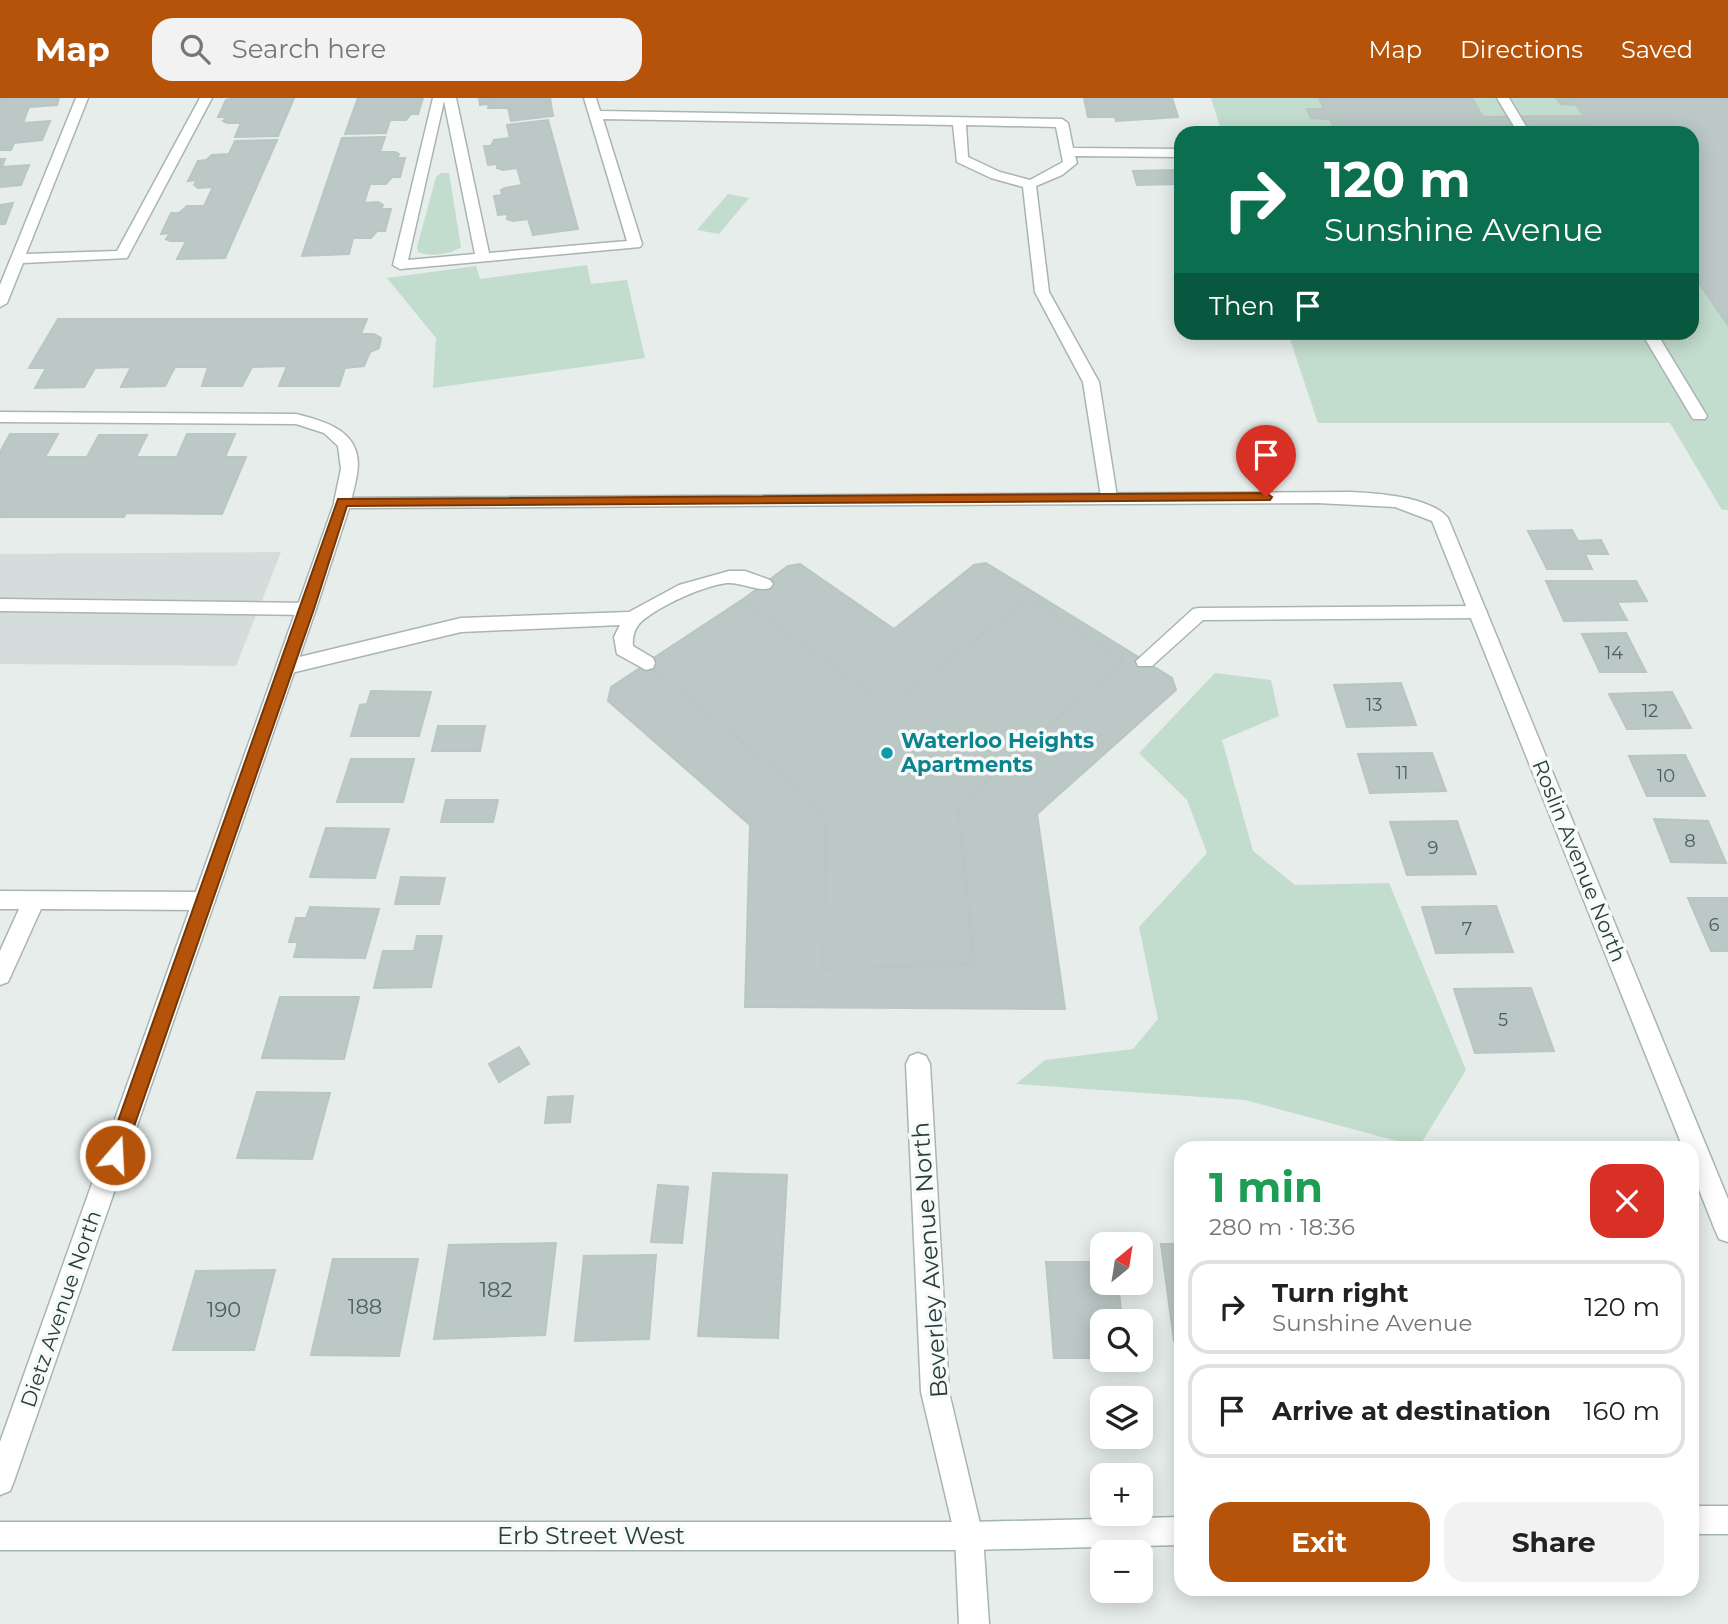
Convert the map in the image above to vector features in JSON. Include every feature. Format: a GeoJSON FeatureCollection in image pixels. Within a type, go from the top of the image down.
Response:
{"type":"FeatureCollection","features":[{"type":"Feature","properties":{"kind":"street"},"geometry":{"type":"LineString","coordinates":[[0,303],[82,98]]}},
{"type":"Feature","properties":{"kind":"street"},"geometry":{"type":"LineString","coordinates":[[18,259],[122,255],[205,98]]}},
{"type":"Feature","properties":{"kind":"street"},"geometry":{"type":"LineString","coordinates":[[439,98],[400,265],[635,244],[590,98]]}},
{"type":"Feature","properties":{"kind":"street"},"geometry":{"type":"LineString","coordinates":[[450,98],[483,258]]}},
{"type":"Feature","properties":{"kind":"street"},"geometry":{"type":"LineString","coordinates":[[1503,98],[1520,126]]}},
{"type":"Feature","properties":{"kind":"street"},"geometry":{"type":"LineString","coordinates":[[594,115],[958,121],[1062,123],[1070,163],[1064,170],[1029,185],[987,173],[962,159],[958,121]]}},
{"type":"Feature","properties":{"kind":"street"},"geometry":{"type":"LineString","coordinates":[[1068,152],[1174,153]]}},
{"type":"Feature","properties":{"kind":"street"},"geometry":{"type":"LineString","coordinates":[[342,502],[1109,497],[1091,382],[1042,292],[1029,185]]}},
{"type":"Feature","properties":{"kind":"street"},"geometry":{"type":"LineString","coordinates":[[1653,340],[1699,416]]}},
{"type":"Feature","properties":{"kind":"street","name":"Dietz Avenue North"},"geometry":{"type":"LineString","coordinates":[[0,417],[296,419],[323,424],[341,438],[351,454],[352,472],[287,667],[0,1481]]}},
{"type":"Feature","properties":{"kind":"street","name":"Roslin Avenue North"},"geometry":{"type":"LineString","coordinates":[[1109,497],[1369,498],[1415,505],[1439,518],[1692,1141]]}},
{"type":"Feature","properties":{"kind":"street"},"geometry":{"type":"LineString","coordinates":[[287,667],[461,625],[632,618],[675,593],[710,581],[740,576],[764,584]]}},
{"type":"Feature","properties":{"kind":"street"},"geometry":{"type":"LineString","coordinates":[[0,605],[307,609]]}},
{"type":"Feature","properties":{"kind":"street"},"geometry":{"type":"LineString","coordinates":[[1145,662],[1199,614],[1478,612]]}},
{"type":"Feature","properties":{"kind":"street"},"geometry":{"type":"LineString","coordinates":[[632,618],[623,637],[624,649],[646,663]]}},
{"type":"Feature","properties":{"kind":"street"},"geometry":{"type":"LineString","coordinates":[[0,900],[204,901]]}},
{"type":"Feature","properties":{"kind":"street"},"geometry":{"type":"LineString","coordinates":[[0,975],[34,900]]}},
{"type":"Feature","properties":{"kind":"street","name":"Beverley Avenue North"},"geometry":{"type":"LineString","coordinates":[[918,1064],[935,1392],[969,1536],[974,1624]]}},
{"type":"Feature","properties":{"kind":"street","name":"Roslin Avenue North"},"geometry":{"type":"LineString","coordinates":[[1699,1158],[1728,1230]]}},
{"type":"Feature","properties":{"kind":"street"},"geometry":{"type":"LineString","coordinates":[[1699,1520],[1728,1520]]}},
{"type":"Feature","properties":{"kind":"street","name":"Erb Street West"},"geometry":{"type":"LineString","coordinates":[[0,1536],[969,1536],[1174,1531]]}},
{"type":"Feature","properties":{"kind":"shaded area"},"geometry":{"type":"Polygon","coordinates":[[[281,552],[236,666],[0,664],[0,554],[281,552]]]}},
{"type":"Feature","properties":{"kind":"green space"},"geometry":{"type":"Polygon","coordinates":[[[1211,98],[1728,98],[1728,510],[1722,510],[1670,423],[1318,423],[1290,340],[1699,340],[1699,126],[1220,126],[1211,98]]]}},
{"type":"Feature","properties":{"kind":"green space"},"geometry":{"type":"Polygon","coordinates":[[[441,173],[449,173],[461,247],[446,253],[423,254],[418,252],[417,247],[436,177],[441,173]]]}},
{"type":"Feature","properties":{"kind":"green space"},"geometry":{"type":"Polygon","coordinates":[[[728,194],[749,198],[719,234],[697,230],[728,194]]]}},
{"type":"Feature","properties":{"kind":"green space"},"geometry":{"type":"Polygon","coordinates":[[[587,265],[591,284],[627,280],[645,358],[433,388],[436,338],[387,278],[476,266],[480,279],[587,265]]]}},
{"type":"Feature","properties":{"kind":"green space"},"geometry":{"type":"Polygon","coordinates":[[[1215,673],[1271,680],[1279,716],[1222,740],[1253,851],[1295,885],[1389,883],[1466,1070],[1423,1141],[1397,1141],[1245,1100],[1016,1084],[1045,1060],[1133,1049],[1158,1019],[1139,927],[1207,853],[1187,800],[1139,753],[1215,673]]]}},
{"type":"Feature","properties":{"kind":"building"},"geometry":{"type":"Polygon","coordinates":[[[0,98],[59,98],[57,105],[29,107],[23,123],[50,121],[42,140],[14,143],[11,150],[0,150],[0,98]]]}},
{"type":"Feature","properties":{"kind":"building"},"geometry":{"type":"Polygon","coordinates":[[[294,98],[278,136],[235,137],[241,123],[227,123],[223,121],[227,117],[218,117],[226,100],[294,98]]]}},
{"type":"Feature","properties":{"kind":"building"},"geometry":{"type":"Polygon","coordinates":[[[358,98],[423,98],[418,114],[411,114],[406,120],[390,120],[386,133],[345,134],[358,98]]]}},
{"type":"Feature","properties":{"kind":"building"},"geometry":{"type":"Polygon","coordinates":[[[479,98],[550,98],[553,116],[511,121],[508,108],[488,108],[489,104],[480,105],[479,98]]]}},
{"type":"Feature","properties":{"kind":"building"},"geometry":{"type":"Polygon","coordinates":[[[1084,98],[1172,98],[1178,117],[1116,121],[1115,117],[1088,117],[1084,98]]]}},
{"type":"Feature","properties":{"kind":"building"},"geometry":{"type":"Polygon","coordinates":[[[1319,98],[1472,98],[1488,126],[1333,126],[1330,119],[1311,118],[1307,109],[1324,109],[1319,98]]]}},
{"type":"Feature","properties":{"kind":"building"},"geometry":{"type":"Polygon","coordinates":[[[1556,98],[1728,98],[1728,325],[1699,283],[1699,126],[1590,126],[1576,105],[1561,104],[1556,98]]]}},
{"type":"Feature","properties":{"kind":"building"},"geometry":{"type":"Polygon","coordinates":[[[1583,116],[1589,125],[1488,126],[1483,117],[1583,116]]]}},
{"type":"Feature","properties":{"kind":"building"},"geometry":{"type":"Polygon","coordinates":[[[548,120],[578,229],[533,235],[528,219],[513,221],[507,219],[508,214],[498,215],[494,196],[502,195],[501,190],[505,188],[522,185],[517,168],[503,170],[497,168],[497,164],[488,165],[484,146],[491,146],[494,140],[510,138],[507,125],[548,120]]]}},
{"type":"Feature","properties":{"kind":"building"},"geometry":{"type":"Polygon","coordinates":[[[385,137],[380,152],[395,152],[399,154],[397,158],[405,158],[400,177],[392,177],[386,184],[370,184],[364,203],[378,202],[383,205],[381,209],[391,209],[385,231],[377,231],[371,238],[353,238],[349,254],[302,256],[342,138],[385,137]]]}},
{"type":"Feature","properties":{"kind":"building"},"geometry":{"type":"Polygon","coordinates":[[[277,140],[225,258],[177,259],[186,241],[170,241],[166,239],[170,233],[161,234],[171,213],[179,213],[187,206],[204,206],[213,187],[198,188],[194,185],[197,180],[188,181],[198,161],[206,160],[212,155],[229,154],[235,141],[277,140]]]}},
{"type":"Feature","properties":{"kind":"building"},"geometry":{"type":"Polygon","coordinates":[[[0,159],[5,159],[2,167],[29,165],[21,185],[0,187],[0,159]]]}},
{"type":"Feature","properties":{"kind":"building"},"geometry":{"type":"Polygon","coordinates":[[[1174,170],[1174,184],[1137,185],[1133,171],[1174,170]]]}},
{"type":"Feature","properties":{"kind":"building"},"geometry":{"type":"Polygon","coordinates":[[[13,203],[5,224],[0,224],[0,205],[13,203]]]}},
{"type":"Feature","properties":{"kind":"building"},"geometry":{"type":"Polygon","coordinates":[[[58,319],[367,319],[361,334],[374,334],[381,338],[379,348],[370,352],[364,366],[345,368],[339,386],[279,386],[287,366],[252,367],[242,386],[202,386],[208,367],[175,367],[165,386],[121,387],[131,367],[95,368],[84,387],[35,388],[46,368],[29,368],[58,319]]]}},
{"type":"Feature","properties":{"kind":"building"},"geometry":{"type":"Polygon","coordinates":[[[10,434],[58,434],[45,457],[87,457],[99,435],[147,435],[136,457],[177,457],[187,434],[235,434],[225,457],[246,457],[222,514],[126,513],[124,517],[0,517],[0,452],[10,434]]]}},
{"type":"Feature","properties":{"kind":"building"},"geometry":{"type":"Polygon","coordinates":[[[1572,530],[1578,541],[1601,540],[1608,554],[1585,554],[1592,569],[1547,569],[1528,531],[1572,530]]]}},
{"type":"Feature","properties":{"kind":"building"},"geometry":{"type":"Polygon","coordinates":[[[986,563],[1172,678],[1176,690],[1037,814],[1065,1009],[745,1007],[750,825],[608,701],[611,687],[742,600],[788,566],[800,564],[894,629],[974,565],[986,563]]]}},
{"type":"Feature","properties":{"kind":"building"},"geometry":{"type":"Polygon","coordinates":[[[1546,581],[1636,581],[1647,601],[1617,602],[1627,620],[1564,621],[1546,581]]]}},
{"type":"Feature","properties":{"kind":"building","name":"Waterloo Heights Apartments"},"geometry":{"type":"Polygon","coordinates":[[[1030,598],[1123,661],[958,806],[974,964],[823,969],[826,824],[812,799],[646,663],[742,600],[888,706],[1030,598]]]}},
{"type":"Feature","properties":{"kind":"building"},"geometry":{"type":"Polygon","coordinates":[[[1626,633],[1646,672],[1600,672],[1582,634],[1626,633]]]}},
{"type":"Feature","properties":{"kind":"building"},"geometry":{"type":"Polygon","coordinates":[[[1401,683],[1416,725],[1347,727],[1334,685],[1401,683]]]}},
{"type":"Feature","properties":{"kind":"building"},"geometry":{"type":"Polygon","coordinates":[[[371,691],[431,692],[419,736],[351,736],[360,705],[367,704],[371,691]]]}},
{"type":"Feature","properties":{"kind":"building"},"geometry":{"type":"Polygon","coordinates":[[[1672,692],[1691,728],[1627,729],[1609,694],[1672,692]]]}},
{"type":"Feature","properties":{"kind":"building"},"geometry":{"type":"Polygon","coordinates":[[[438,726],[485,726],[480,751],[432,751],[438,726]]]}},
{"type":"Feature","properties":{"kind":"building"},"geometry":{"type":"Polygon","coordinates":[[[1432,753],[1446,791],[1370,793],[1358,754],[1432,753]]]}},
{"type":"Feature","properties":{"kind":"building"},"geometry":{"type":"Polygon","coordinates":[[[1685,755],[1705,796],[1647,796],[1629,756],[1685,755]]]}},
{"type":"Feature","properties":{"kind":"building"},"geometry":{"type":"Polygon","coordinates":[[[351,759],[414,759],[403,802],[337,802],[351,759]]]}},
{"type":"Feature","properties":{"kind":"building"},"geometry":{"type":"Polygon","coordinates":[[[446,800],[498,800],[493,822],[441,822],[446,800]]]}},
{"type":"Feature","properties":{"kind":"building"},"geometry":{"type":"Polygon","coordinates":[[[1654,819],[1708,821],[1726,863],[1671,862],[1654,819]]]}},
{"type":"Feature","properties":{"kind":"building"},"geometry":{"type":"Polygon","coordinates":[[[1457,821],[1476,874],[1407,875],[1390,822],[1457,821]]]}},
{"type":"Feature","properties":{"kind":"building"},"geometry":{"type":"Polygon","coordinates":[[[326,828],[389,829],[375,878],[310,877],[326,828]]]}},
{"type":"Feature","properties":{"kind":"building"},"geometry":{"type":"Polygon","coordinates":[[[401,877],[445,878],[439,904],[395,904],[401,877]]]}},
{"type":"Feature","properties":{"kind":"building"},"geometry":{"type":"Polygon","coordinates":[[[1688,898],[1728,898],[1728,951],[1711,951],[1688,898]]]}},
{"type":"Feature","properties":{"kind":"building"},"geometry":{"type":"Polygon","coordinates":[[[1496,906],[1513,952],[1436,953],[1422,907],[1496,906]]]}},
{"type":"Feature","properties":{"kind":"building"},"geometry":{"type":"Polygon","coordinates":[[[310,907],[379,909],[365,958],[294,957],[298,942],[289,942],[296,918],[306,918],[310,907]]]}},
{"type":"Feature","properties":{"kind":"building"},"geometry":{"type":"Polygon","coordinates":[[[417,936],[442,936],[431,987],[374,988],[383,951],[414,951],[417,936]]]}},
{"type":"Feature","properties":{"kind":"building"},"geometry":{"type":"Polygon","coordinates":[[[1531,988],[1554,1051],[1475,1053],[1454,989],[1531,988]]]}},
{"type":"Feature","properties":{"kind":"building"},"geometry":{"type":"Polygon","coordinates":[[[280,997],[359,997],[344,1059],[262,1058],[280,997]]]}},
{"type":"Feature","properties":{"kind":"building"},"geometry":{"type":"Polygon","coordinates":[[[519,1047],[529,1064],[499,1082],[489,1064],[519,1047]]]}},
{"type":"Feature","properties":{"kind":"building"},"geometry":{"type":"Polygon","coordinates":[[[257,1092],[330,1093],[312,1159],[237,1158],[257,1092]]]}},
{"type":"Feature","properties":{"kind":"building"},"geometry":{"type":"Polygon","coordinates":[[[573,1096],[570,1122],[545,1123],[548,1097],[573,1096]]]}},
{"type":"Feature","properties":{"kind":"building"},"geometry":{"type":"Polygon","coordinates":[[[713,1173],[787,1175],[778,1338],[698,1336],[713,1173]]]}},
{"type":"Feature","properties":{"kind":"building"},"geometry":{"type":"Polygon","coordinates":[[[658,1185],[688,1187],[682,1243],[651,1242],[658,1185]]]}},
{"type":"Feature","properties":{"kind":"building"},"geometry":{"type":"Polygon","coordinates":[[[556,1243],[545,1335],[434,1339],[449,1245],[556,1243]]]}},
{"type":"Feature","properties":{"kind":"building"},"geometry":{"type":"Polygon","coordinates":[[[1161,1244],[1174,1244],[1174,1341],[1161,1244]]]}},
{"type":"Feature","properties":{"kind":"building"},"geometry":{"type":"Polygon","coordinates":[[[656,1255],[649,1339],[575,1341],[584,1256],[656,1255]]]}},
{"type":"Feature","properties":{"kind":"building"},"geometry":{"type":"Polygon","coordinates":[[[333,1259],[418,1259],[399,1356],[311,1355],[333,1259]]]}},
{"type":"Feature","properties":{"kind":"building"},"geometry":{"type":"Polygon","coordinates":[[[1046,1262],[1090,1262],[1090,1295],[1119,1295],[1121,1309],[1090,1309],[1090,1358],[1054,1358],[1046,1262]]]}},
{"type":"Feature","properties":{"kind":"building"},"geometry":{"type":"Polygon","coordinates":[[[275,1270],[254,1350],[173,1350],[196,1271],[275,1270]]]}},
{"type":"Feature","properties":{"kind":"place","name":"Waterloo Heights Apartments"},"geometry":{"type":"Point","coordinates":[887,753]}},
{"type":"Feature","properties":{"kind":"route"},"geometry":{"type":"LineString","coordinates":[[115,1155],[342,502],[1266,497]]}}]}
